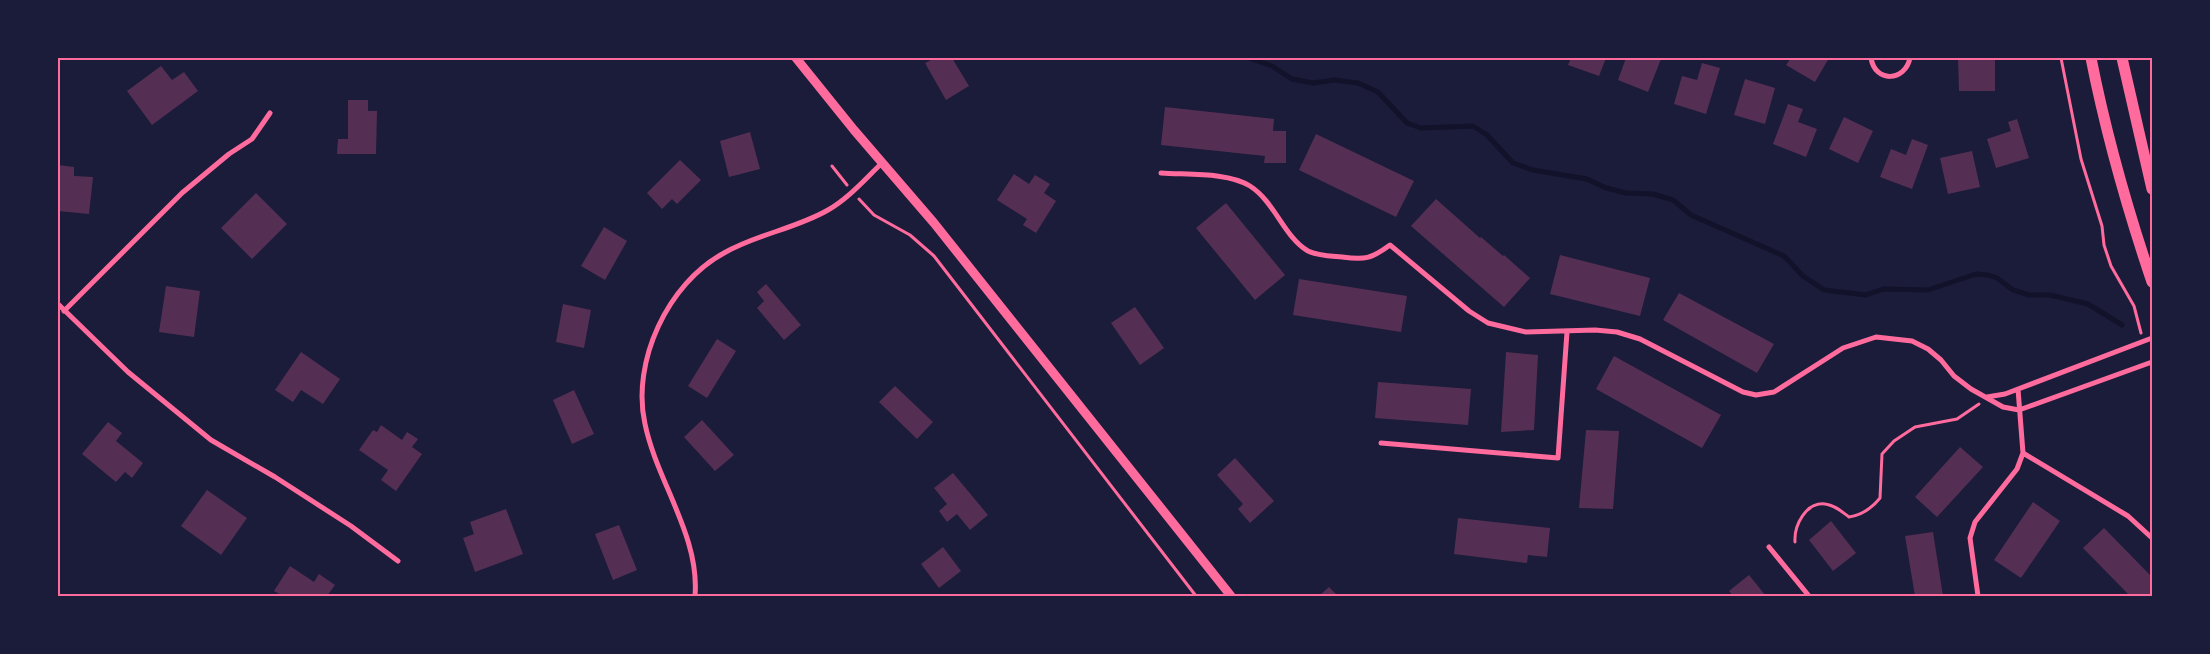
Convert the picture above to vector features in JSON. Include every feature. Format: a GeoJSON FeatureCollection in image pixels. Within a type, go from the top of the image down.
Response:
{"type":"FeatureCollection","features":[{"type":"Feature","properties":{"kind":"main road"},"geometry":{"type":"LineString","coordinates":[[2091,58],[2119,180],[2152,282]]}},
{"type":"Feature","properties":{"kind":"main road"},"geometry":{"type":"LineString","coordinates":[[2122,58],[2152,189]]}},
{"type":"Feature","properties":{"kind":"street"},"geometry":{"type":"LineString","coordinates":[[796,58],[945,237],[1232,596]]}},
{"type":"Feature","properties":{"kind":"street"},"geometry":{"type":"LineString","coordinates":[[1871,58],[1872,65],[1878,72],[1886,76],[1894,76],[1903,72],[1910,58]]}},
{"type":"Feature","properties":{"kind":"street"},"geometry":{"type":"LineString","coordinates":[[64,310],[182,193],[229,154],[252,139],[270,113]]}},
{"type":"Feature","properties":{"kind":"street"},"geometry":{"type":"LineString","coordinates":[[695,596],[694,570],[688,542],[652,453],[644,422],[643,397],[647,359],[654,336],[669,305],[703,267],[722,253],[807,221],[831,208],[882,163]]}},
{"type":"Feature","properties":{"kind":"street"},"geometry":{"type":"LineString","coordinates":[[1161,173],[1234,178],[1250,186],[1262,196],[1297,241],[1307,250],[1318,255],[1361,260],[1375,256],[1390,245],[1469,311],[1488,323],[1526,332],[1610,332],[1640,339],[1743,392],[1756,395],[1774,392],[1842,348],[1876,337],[1912,341],[1928,349],[1941,360],[1954,376],[1971,389],[2003,408],[2019,410],[2152,362]]}},
{"type":"Feature","properties":{"kind":"street"},"geometry":{"type":"LineString","coordinates":[[58,304],[128,372],[211,440],[275,477],[352,526],[398,561]]}},
{"type":"Feature","properties":{"kind":"street"},"geometry":{"type":"LineString","coordinates":[[1381,443],[1558,458],[1567,332]]}},
{"type":"Feature","properties":{"kind":"street"},"geometry":{"type":"LineString","coordinates":[[1987,397],[2018,389],[2152,338]]}},
{"type":"Feature","properties":{"kind":"street"},"geometry":{"type":"LineString","coordinates":[[1978,596],[1970,551],[1970,538],[1975,522],[2017,468],[2023,453],[2018,389]]}},
{"type":"Feature","properties":{"kind":"street"},"geometry":{"type":"LineString","coordinates":[[2023,453],[2128,516],[2152,538]]}},
{"type":"Feature","properties":{"kind":"street"},"geometry":{"type":"LineString","coordinates":[[1769,547],[1809,596]]}},
{"type":"Feature","properties":{"kind":"path"},"geometry":{"type":"LineString","coordinates":[[2061,58],[2081,159],[2102,226],[2104,246],[2111,266],[2134,306],[2137,318]]}},
{"type":"Feature","properties":{"kind":"path"},"geometry":{"type":"LineString","coordinates":[[832,166],[874,215],[910,235],[934,256],[1196,596]]}},
{"type":"Feature","properties":{"kind":"path"},"geometry":{"type":"LineString","coordinates":[[1795,542],[1797,524],[1807,510],[1816,505],[1824,503],[1834,506],[1849,517],[1860,515],[1876,503],[1880,498],[1882,454],[1894,441],[1915,427],[1956,419],[1969,412],[1987,397]]}},
{"type":"Feature","properties":{"kind":"building"},"geometry":{"type":"Polygon","coordinates":[[[935,58],[952,58],[969,86],[946,100],[925,63],[935,58]]]}},
{"type":"Feature","properties":{"kind":"building"},"geometry":{"type":"Polygon","coordinates":[[[1571,58],[1606,58],[1599,76],[1568,65],[1571,58]]]}},
{"type":"Feature","properties":{"kind":"building"},"geometry":{"type":"Polygon","coordinates":[[[1626,58],[1661,59],[1648,92],[1618,80],[1626,58]]]}},
{"type":"Feature","properties":{"kind":"building"},"geometry":{"type":"Polygon","coordinates":[[[1791,58],[1829,58],[1815,82],[1786,65],[1791,58]]]}},
{"type":"Feature","properties":{"kind":"building"},"geometry":{"type":"Polygon","coordinates":[[[1958,58],[1995,58],[1995,91],[1959,91],[1958,58]]]}},
{"type":"Feature","properties":{"kind":"building"},"geometry":{"type":"Polygon","coordinates":[[[1702,63],[1720,68],[1706,114],[1674,104],[1682,76],[1697,80],[1702,63]]]}},
{"type":"Feature","properties":{"kind":"building"},"geometry":{"type":"Polygon","coordinates":[[[161,66],[172,80],[184,72],[198,91],[152,125],[127,91],[161,66]]]}},
{"type":"Feature","properties":{"kind":"building"},"geometry":{"type":"Polygon","coordinates":[[[1745,79],[1775,88],[1765,124],[1734,115],[1745,79]]]}},
{"type":"Feature","properties":{"kind":"building"},"geometry":{"type":"Polygon","coordinates":[[[348,100],[368,100],[368,111],[377,111],[376,154],[337,154],[338,139],[348,139],[348,100]]]}},
{"type":"Feature","properties":{"kind":"building"},"geometry":{"type":"Polygon","coordinates":[[[1788,104],[1803,109],[1798,122],[1817,129],[1806,157],[1773,144],[1788,104]]]}},
{"type":"Feature","properties":{"kind":"building"},"geometry":{"type":"Polygon","coordinates":[[[1165,107],[1274,119],[1273,131],[1286,131],[1286,163],[1264,163],[1265,156],[1161,145],[1165,107]]]}},
{"type":"Feature","properties":{"kind":"building"},"geometry":{"type":"Polygon","coordinates":[[[1844,117],[1873,131],[1858,163],[1829,149],[1844,117]]]}},
{"type":"Feature","properties":{"kind":"building"},"geometry":{"type":"Polygon","coordinates":[[[2017,119],[2029,158],[1996,168],[1987,139],[2011,131],[2008,122],[2017,119]]]}},
{"type":"Feature","properties":{"kind":"building"},"geometry":{"type":"Polygon","coordinates":[[[750,132],[760,169],[729,177],[720,141],[750,132]]]}},
{"type":"Feature","properties":{"kind":"building"},"geometry":{"type":"Polygon","coordinates":[[[1316,134],[1414,181],[1396,217],[1299,170],[1316,134]]]}},
{"type":"Feature","properties":{"kind":"building"},"geometry":{"type":"Polygon","coordinates":[[[1912,139],[1928,145],[1912,189],[1880,177],[1891,149],[1906,155],[1912,139]]]}},
{"type":"Feature","properties":{"kind":"building"},"geometry":{"type":"Polygon","coordinates":[[[1972,151],[1980,187],[1948,194],[1940,158],[1972,151]]]}},
{"type":"Feature","properties":{"kind":"building"},"geometry":{"type":"Polygon","coordinates":[[[680,160],[701,180],[677,204],[672,199],[662,209],[647,193],[680,160]]]}},
{"type":"Feature","properties":{"kind":"building"},"geometry":{"type":"Polygon","coordinates":[[[58,165],[74,167],[74,176],[93,177],[89,214],[58,211],[58,165]]]}},
{"type":"Feature","properties":{"kind":"building"},"geometry":{"type":"Polygon","coordinates":[[[1014,174],[1029,184],[1035,175],[1050,184],[1044,193],[1056,201],[1036,233],[1023,225],[1027,219],[997,200],[1014,174]]]}},
{"type":"Feature","properties":{"kind":"building"},"geometry":{"type":"Polygon","coordinates":[[[256,193],[287,224],[252,259],[221,228],[256,193]]]}},
{"type":"Feature","properties":{"kind":"building"},"geometry":{"type":"Polygon","coordinates":[[[1436,199],[1480,238],[1504,255],[1530,278],[1504,307],[1411,226],[1436,199]]]}},
{"type":"Feature","properties":{"kind":"building"},"geometry":{"type":"Polygon","coordinates":[[[1226,203],[1285,275],[1255,300],[1196,228],[1226,203]]]}},
{"type":"Feature","properties":{"kind":"building"},"geometry":{"type":"Polygon","coordinates":[[[604,227],[627,241],[605,280],[581,266],[604,227]]]}},
{"type":"Feature","properties":{"kind":"building"},"geometry":{"type":"Polygon","coordinates":[[[1560,255],[1650,278],[1640,316],[1550,294],[1560,255]]]}},
{"type":"Feature","properties":{"kind":"building"},"geometry":{"type":"Polygon","coordinates":[[[1299,279],[1407,296],[1401,332],[1293,315],[1299,279]]]}},
{"type":"Feature","properties":{"kind":"building"},"geometry":{"type":"Polygon","coordinates":[[[766,284],[801,325],[784,340],[757,308],[764,301],[757,292],[766,284]]]}},
{"type":"Feature","properties":{"kind":"building"},"geometry":{"type":"Polygon","coordinates":[[[166,286],[200,291],[194,337],[159,332],[166,286]]]}},
{"type":"Feature","properties":{"kind":"building"},"geometry":{"type":"Polygon","coordinates":[[[1679,293],[1774,344],[1757,373],[1663,320],[1679,293]]]}},
{"type":"Feature","properties":{"kind":"building"},"geometry":{"type":"Polygon","coordinates":[[[563,304],[591,310],[584,348],[556,342],[563,304]]]}},
{"type":"Feature","properties":{"kind":"building"},"geometry":{"type":"Polygon","coordinates":[[[1135,307],[1164,348],[1140,365],[1111,323],[1135,307]]]}},
{"type":"Feature","properties":{"kind":"building"},"geometry":{"type":"Polygon","coordinates":[[[717,339],[736,351],[707,398],[688,386],[717,339]]]}},
{"type":"Feature","properties":{"kind":"building"},"geometry":{"type":"Polygon","coordinates":[[[301,352],[340,379],[323,404],[301,390],[293,402],[275,390],[301,352]]]}},
{"type":"Feature","properties":{"kind":"building"},"geometry":{"type":"Polygon","coordinates":[[[1506,352],[1538,355],[1534,430],[1501,432],[1506,352]]]}},
{"type":"Feature","properties":{"kind":"building"},"geometry":{"type":"Polygon","coordinates":[[[1614,356],[1721,415],[1702,448],[1596,389],[1614,356]]]}},
{"type":"Feature","properties":{"kind":"building"},"geometry":{"type":"Polygon","coordinates":[[[1378,382],[1471,389],[1468,425],[1375,418],[1378,382]]]}},
{"type":"Feature","properties":{"kind":"building"},"geometry":{"type":"Polygon","coordinates":[[[895,386],[933,422],[917,439],[879,402],[895,386]]]}},
{"type":"Feature","properties":{"kind":"building"},"geometry":{"type":"Polygon","coordinates":[[[574,390],[594,434],[572,444],[553,400],[574,390]]]}},
{"type":"Feature","properties":{"kind":"building"},"geometry":{"type":"Polygon","coordinates":[[[702,420],[734,455],[715,471],[684,437],[702,420]]]}},
{"type":"Feature","properties":{"kind":"building"},"geometry":{"type":"Polygon","coordinates":[[[108,422],[122,433],[116,441],[143,463],[132,478],[125,472],[116,482],[82,454],[108,422]]]}},
{"type":"Feature","properties":{"kind":"building"},"geometry":{"type":"Polygon","coordinates":[[[381,425],[402,440],[407,432],[418,439],[412,447],[422,454],[396,491],[381,480],[388,470],[359,450],[373,430],[377,432],[381,425]]]}},
{"type":"Feature","properties":{"kind":"building"},"geometry":{"type":"Polygon","coordinates":[[[1586,430],[1619,431],[1613,509],[1579,508],[1586,430]]]}},
{"type":"Feature","properties":{"kind":"building"},"geometry":{"type":"Polygon","coordinates":[[[1960,447],[1983,467],[1937,517],[1915,497],[1960,447]]]}},
{"type":"Feature","properties":{"kind":"building"},"geometry":{"type":"Polygon","coordinates":[[[1235,458],[1274,501],[1250,523],[1238,509],[1243,504],[1217,475],[1235,458]]]}},
{"type":"Feature","properties":{"kind":"building"},"geometry":{"type":"Polygon","coordinates":[[[953,473],[988,515],[970,530],[957,514],[947,522],[939,511],[947,504],[934,488],[953,473]]]}},
{"type":"Feature","properties":{"kind":"building"},"geometry":{"type":"Polygon","coordinates":[[[207,490],[247,518],[221,555],[181,526],[207,490]]]}},
{"type":"Feature","properties":{"kind":"building"},"geometry":{"type":"Polygon","coordinates":[[[2033,502],[2060,521],[2021,578],[1994,560],[2033,502]]]}},
{"type":"Feature","properties":{"kind":"building"},"geometry":{"type":"Polygon","coordinates":[[[506,509],[523,554],[475,572],[463,538],[474,534],[470,522],[506,509]]]}},
{"type":"Feature","properties":{"kind":"building"},"geometry":{"type":"Polygon","coordinates":[[[1458,518],[1550,528],[1547,557],[1528,555],[1527,563],[1454,554],[1458,518]]]}},
{"type":"Feature","properties":{"kind":"building"},"geometry":{"type":"Polygon","coordinates":[[[1831,521],[1856,553],[1833,571],[1809,540],[1831,521]]]}},
{"type":"Feature","properties":{"kind":"building"},"geometry":{"type":"Polygon","coordinates":[[[619,525],[637,570],[613,580],[595,534],[619,525]]]}},
{"type":"Feature","properties":{"kind":"building"},"geometry":{"type":"Polygon","coordinates":[[[2104,528],[2152,577],[2151,596],[2130,596],[2083,548],[2104,528]]]}},
{"type":"Feature","properties":{"kind":"building"},"geometry":{"type":"Polygon","coordinates":[[[1933,532],[1943,596],[1915,596],[1905,536],[1933,532]]]}},
{"type":"Feature","properties":{"kind":"building"},"geometry":{"type":"Polygon","coordinates":[[[943,547],[961,571],[939,588],[921,564],[943,547]]]}},
{"type":"Feature","properties":{"kind":"building"},"geometry":{"type":"Polygon","coordinates":[[[290,566],[314,582],[319,574],[335,585],[327,596],[283,596],[274,591],[290,566]]]}},
{"type":"Feature","properties":{"kind":"building"},"geometry":{"type":"Polygon","coordinates":[[[1749,575],[1766,596],[1733,596],[1729,591],[1749,575]]]}},
{"type":"Feature","properties":{"kind":"building"},"geometry":{"type":"Polygon","coordinates":[[[1329,587],[1338,596],[1319,596],[1329,587]]]}},
{"type":"Feature","properties":{"kind":"building"},"geometry":{"type":"Polygon","coordinates":[[[743,594],[775,595],[775,596],[743,596],[743,594]]]}},
{"type":"Feature","properties":{"kind":"waterway"},"geometry":{"type":"LineString","coordinates":[[1249,58],[1272,66],[1292,79],[1313,83],[1335,80],[1358,83],[1378,92],[1407,123],[1421,128],[1473,126],[1487,135],[1513,163],[1533,170],[1587,179],[1606,188],[1626,193],[1653,194],[1673,200],[1691,215],[1784,256],[1803,276],[1824,290],[1866,295],[1883,289],[1928,290],[1976,274],[1988,275],[1997,278],[2013,290],[2029,295],[2050,295],[2088,304],[2122,325]]}}]}
